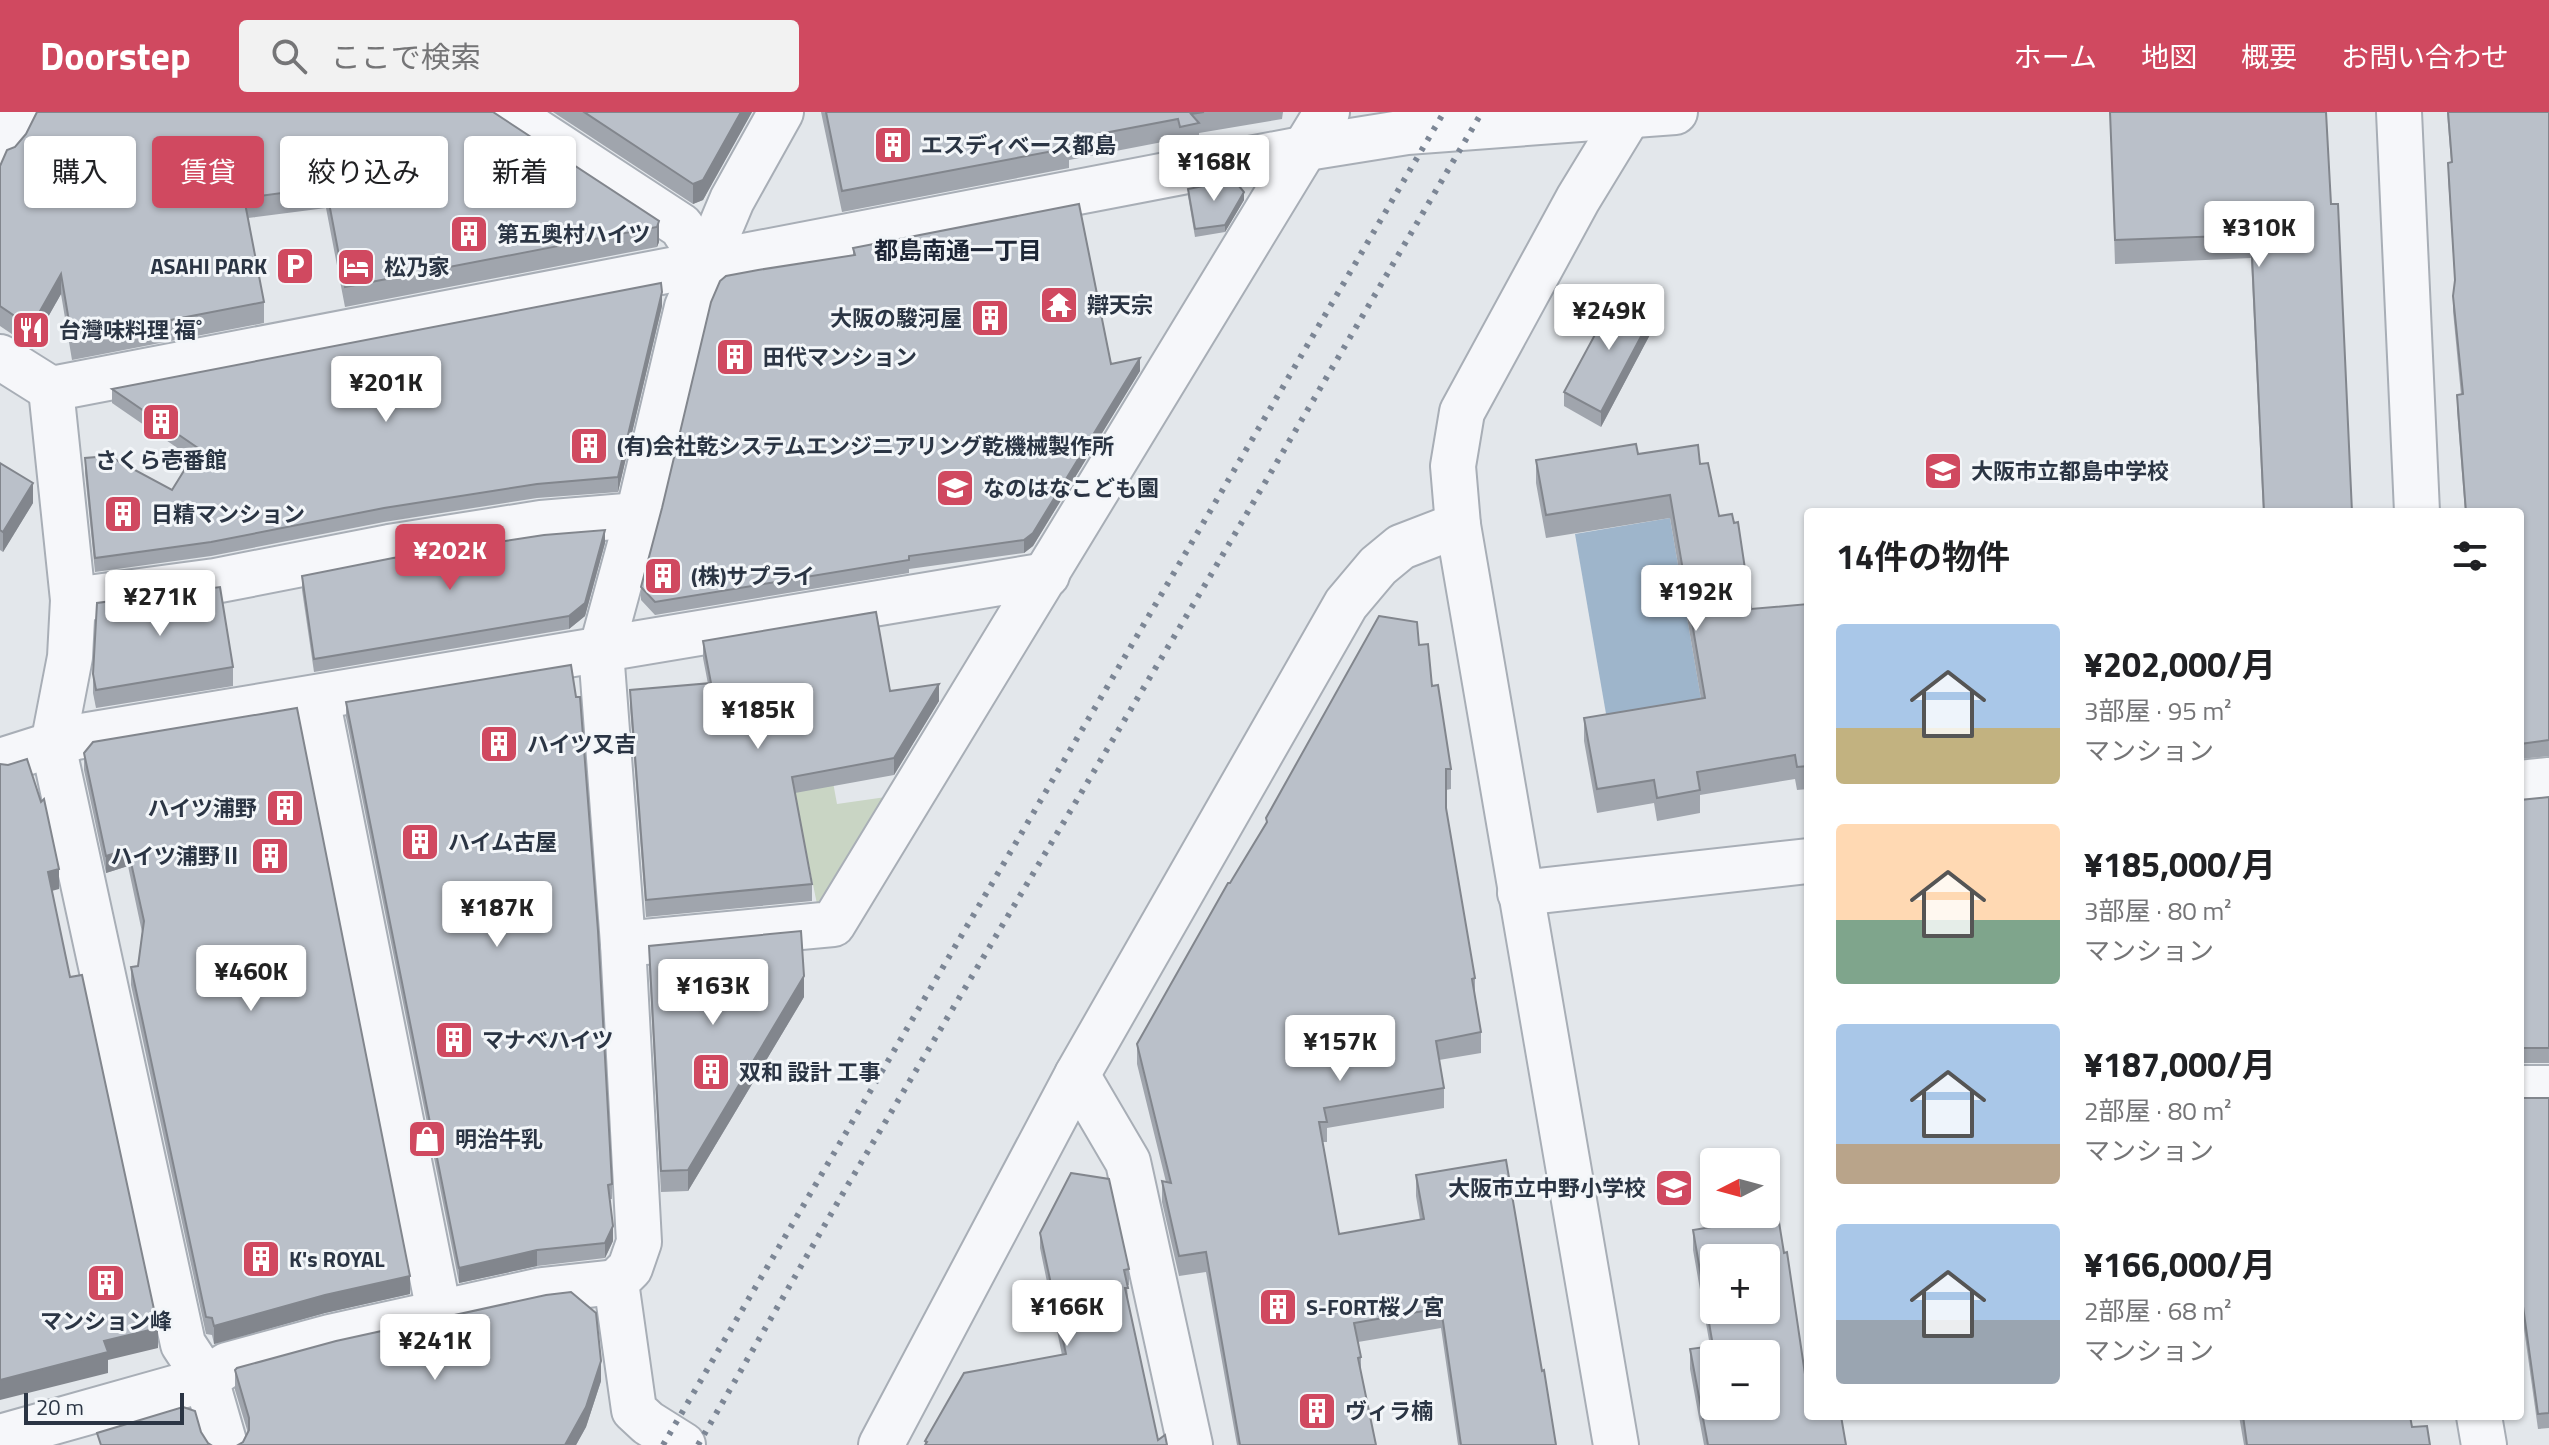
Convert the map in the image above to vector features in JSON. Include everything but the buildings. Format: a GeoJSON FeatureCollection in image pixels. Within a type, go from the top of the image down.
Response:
{"type":"FeatureCollection","features":[{"type":"Feature","properties":{"kind":"street"},"geometry":{"type":"LineString","coordinates":[[0,147],[17,112]]}},
{"type":"Feature","properties":{"kind":"street"},"geometry":{"type":"LineString","coordinates":[[507,112],[681,226],[705,263]]}},
{"type":"Feature","properties":{"kind":"street"},"geometry":{"type":"LineString","coordinates":[[0,1437],[206,1379],[227,1365],[330,1337],[542,1290],[616,1282],[630,1268],[639,1242],[623,944],[601,651],[638,515],[687,307],[732,200],[781,112]]}},
{"type":"Feature","properties":{"kind":"street"},"geometry":{"type":"LineString","coordinates":[[1361,112],[1407,132]]}},
{"type":"Feature","properties":{"kind":"street"},"geometry":{"type":"LineString","coordinates":[[0,357],[51,389],[705,263],[1317,130],[1407,132],[1675,112]]}},
{"type":"Feature","properties":{"kind":"street"},"geometry":{"type":"LineString","coordinates":[[2399,112],[2417,508]]}},
{"type":"Feature","properties":{"kind":"street"},"geometry":{"type":"LineString","coordinates":[[1616,1445],[1458,525],[1453,466],[1462,412],[1578,199],[1630,114]]}},
{"type":"Feature","properties":{"kind":"street"},"geometry":{"type":"LineString","coordinates":[[623,944],[833,924],[1317,130]]}},
{"type":"Feature","properties":{"kind":"street"},"geometry":{"type":"LineString","coordinates":[[51,389],[73,600],[70,657],[53,745],[183,1344],[206,1379],[225,1445]]}},
{"type":"Feature","properties":{"kind":"street"},"geometry":{"type":"LineString","coordinates":[[73,600],[215,581],[389,547],[541,523],[638,515]]}},
{"type":"Feature","properties":{"kind":"street"},"geometry":{"type":"LineString","coordinates":[[881,1445],[1077,1075],[1346,604],[1378,566],[1401,547],[1458,525]]}},
{"type":"Feature","properties":{"kind":"street"},"geometry":{"type":"LineString","coordinates":[[0,761],[76,737],[1047,575]]}},
{"type":"Feature","properties":{"kind":"street"},"geometry":{"type":"LineString","coordinates":[[317,698],[439,1312]]}},
{"type":"Feature","properties":{"kind":"street"},"geometry":{"type":"LineString","coordinates":[[2524,783],[2549,780]]}},
{"type":"Feature","properties":{"kind":"street"},"geometry":{"type":"LineString","coordinates":[[1520,893],[1804,861]]}},
{"type":"Feature","properties":{"kind":"street"},"geometry":{"type":"LineString","coordinates":[[1077,1075],[1128,1162],[1190,1445]]}},
{"type":"Feature","properties":{"kind":"street"},"geometry":{"type":"LineString","coordinates":[[2524,1088],[2549,1088]]}},
{"type":"Feature","properties":{"kind":"street"},"geometry":{"type":"LineString","coordinates":[[616,1282],[634,1410],[648,1423],[683,1445]]}},
{"type":"Feature","properties":{"kind":"street"},"geometry":{"type":"LineString","coordinates":[[2480,1420],[2484,1445]]}},
{"type":"Feature","properties":{"kind":"green space"},"geometry":{"type":"Polygon","coordinates":[[[825,738],[837,804],[893,796],[819,914],[790,771],[825,738]]]}},
{"type":"Feature","properties":{"kind":"water"},"geometry":{"type":"Polygon","coordinates":[[[1670,518],[1705,722],[1610,737],[1575,534],[1670,518]]]}},
{"type":"Feature","properties":{"kind":"railway"},"geometry":{"type":"LineString","coordinates":[[663,1445],[1444,112]]}},
{"type":"Feature","properties":{"kind":"railway"},"geometry":{"type":"LineString","coordinates":[[698,1445],[846,1188],[1482,112]]}},
{"type":"Feature","properties":{"kind":"place","name":"エスディベース都島"},"geometry":{"type":"Point","coordinates":[893,145]}},
{"type":"Feature","properties":{"kind":"place","name":"第五奥村ハイツ"},"geometry":{"type":"Point","coordinates":[469,234]}},
{"type":"Feature","properties":{"kind":"place","name":"ASAHI PARK"},"geometry":{"type":"Point","coordinates":[295,266]}},
{"type":"Feature","properties":{"kind":"place","name":"松乃家"},"geometry":{"type":"Point","coordinates":[356,267]}},
{"type":"Feature","properties":{"kind":"place","name":"辯天宗"},"geometry":{"type":"Point","coordinates":[1059,305]}},
{"type":"Feature","properties":{"kind":"place","name":"大阪の駿河屋"},"geometry":{"type":"Point","coordinates":[990,318]}},
{"type":"Feature","properties":{"kind":"place","name":"台灣味料理 福゜"},"geometry":{"type":"Point","coordinates":[31,330]}},
{"type":"Feature","properties":{"kind":"place","name":"田代マンション"},"geometry":{"type":"Point","coordinates":[735,357]}},
{"type":"Feature","properties":{"kind":"place","name":"さくら壱番館"},"geometry":{"type":"Point","coordinates":[161,422]}},
{"type":"Feature","properties":{"kind":"place","name":"(有)会社乾システムエンジニアリング乾機械製作所"},"geometry":{"type":"Point","coordinates":[589,446]}},
{"type":"Feature","properties":{"kind":"place","name":"大阪市立都島中学校"},"geometry":{"type":"Point","coordinates":[1943,471]}},
{"type":"Feature","properties":{"kind":"place","name":"なのはなこども園"},"geometry":{"type":"Point","coordinates":[955,488]}},
{"type":"Feature","properties":{"kind":"place","name":"日精マンション"},"geometry":{"type":"Point","coordinates":[123,514]}},
{"type":"Feature","properties":{"kind":"place","name":"(株)サプライ"},"geometry":{"type":"Point","coordinates":[663,576]}},
{"type":"Feature","properties":{"kind":"place","name":"ハイツ又吉"},"geometry":{"type":"Point","coordinates":[499,744]}},
{"type":"Feature","properties":{"kind":"place","name":"ハイツ浦野"},"geometry":{"type":"Point","coordinates":[285,808]}},
{"type":"Feature","properties":{"kind":"place","name":"ハイム古屋"},"geometry":{"type":"Point","coordinates":[420,842]}},
{"type":"Feature","properties":{"kind":"place","name":"ハイツ浦野Ⅱ"},"geometry":{"type":"Point","coordinates":[270,856]}},
{"type":"Feature","properties":{"kind":"place","name":"マナベハイツ"},"geometry":{"type":"Point","coordinates":[454,1040]}},
{"type":"Feature","properties":{"kind":"place","name":"双和 設計 工事"},"geometry":{"type":"Point","coordinates":[711,1072]}},
{"type":"Feature","properties":{"kind":"place","name":"明治牛乳"},"geometry":{"type":"Point","coordinates":[427,1139]}},
{"type":"Feature","properties":{"kind":"place","name":"大阪市立中野小学校"},"geometry":{"type":"Point","coordinates":[1674,1188]}},
{"type":"Feature","properties":{"kind":"place","name":"K's ROYAL"},"geometry":{"type":"Point","coordinates":[261,1259]}},
{"type":"Feature","properties":{"kind":"place","name":"マンション峰"},"geometry":{"type":"Point","coordinates":[106,1283]}},
{"type":"Feature","properties":{"kind":"place","name":"S-FORT桜ノ宮"},"geometry":{"type":"Point","coordinates":[1278,1307]}},
{"type":"Feature","properties":{"kind":"place","name":"ヴィラ楠"},"geometry":{"type":"Point","coordinates":[1317,1411]}},
{"type":"Feature","properties":{"kind":"district","name":"都島南通一丁目"},"geometry":{"type":"Point","coordinates":[958,251]}}]}
